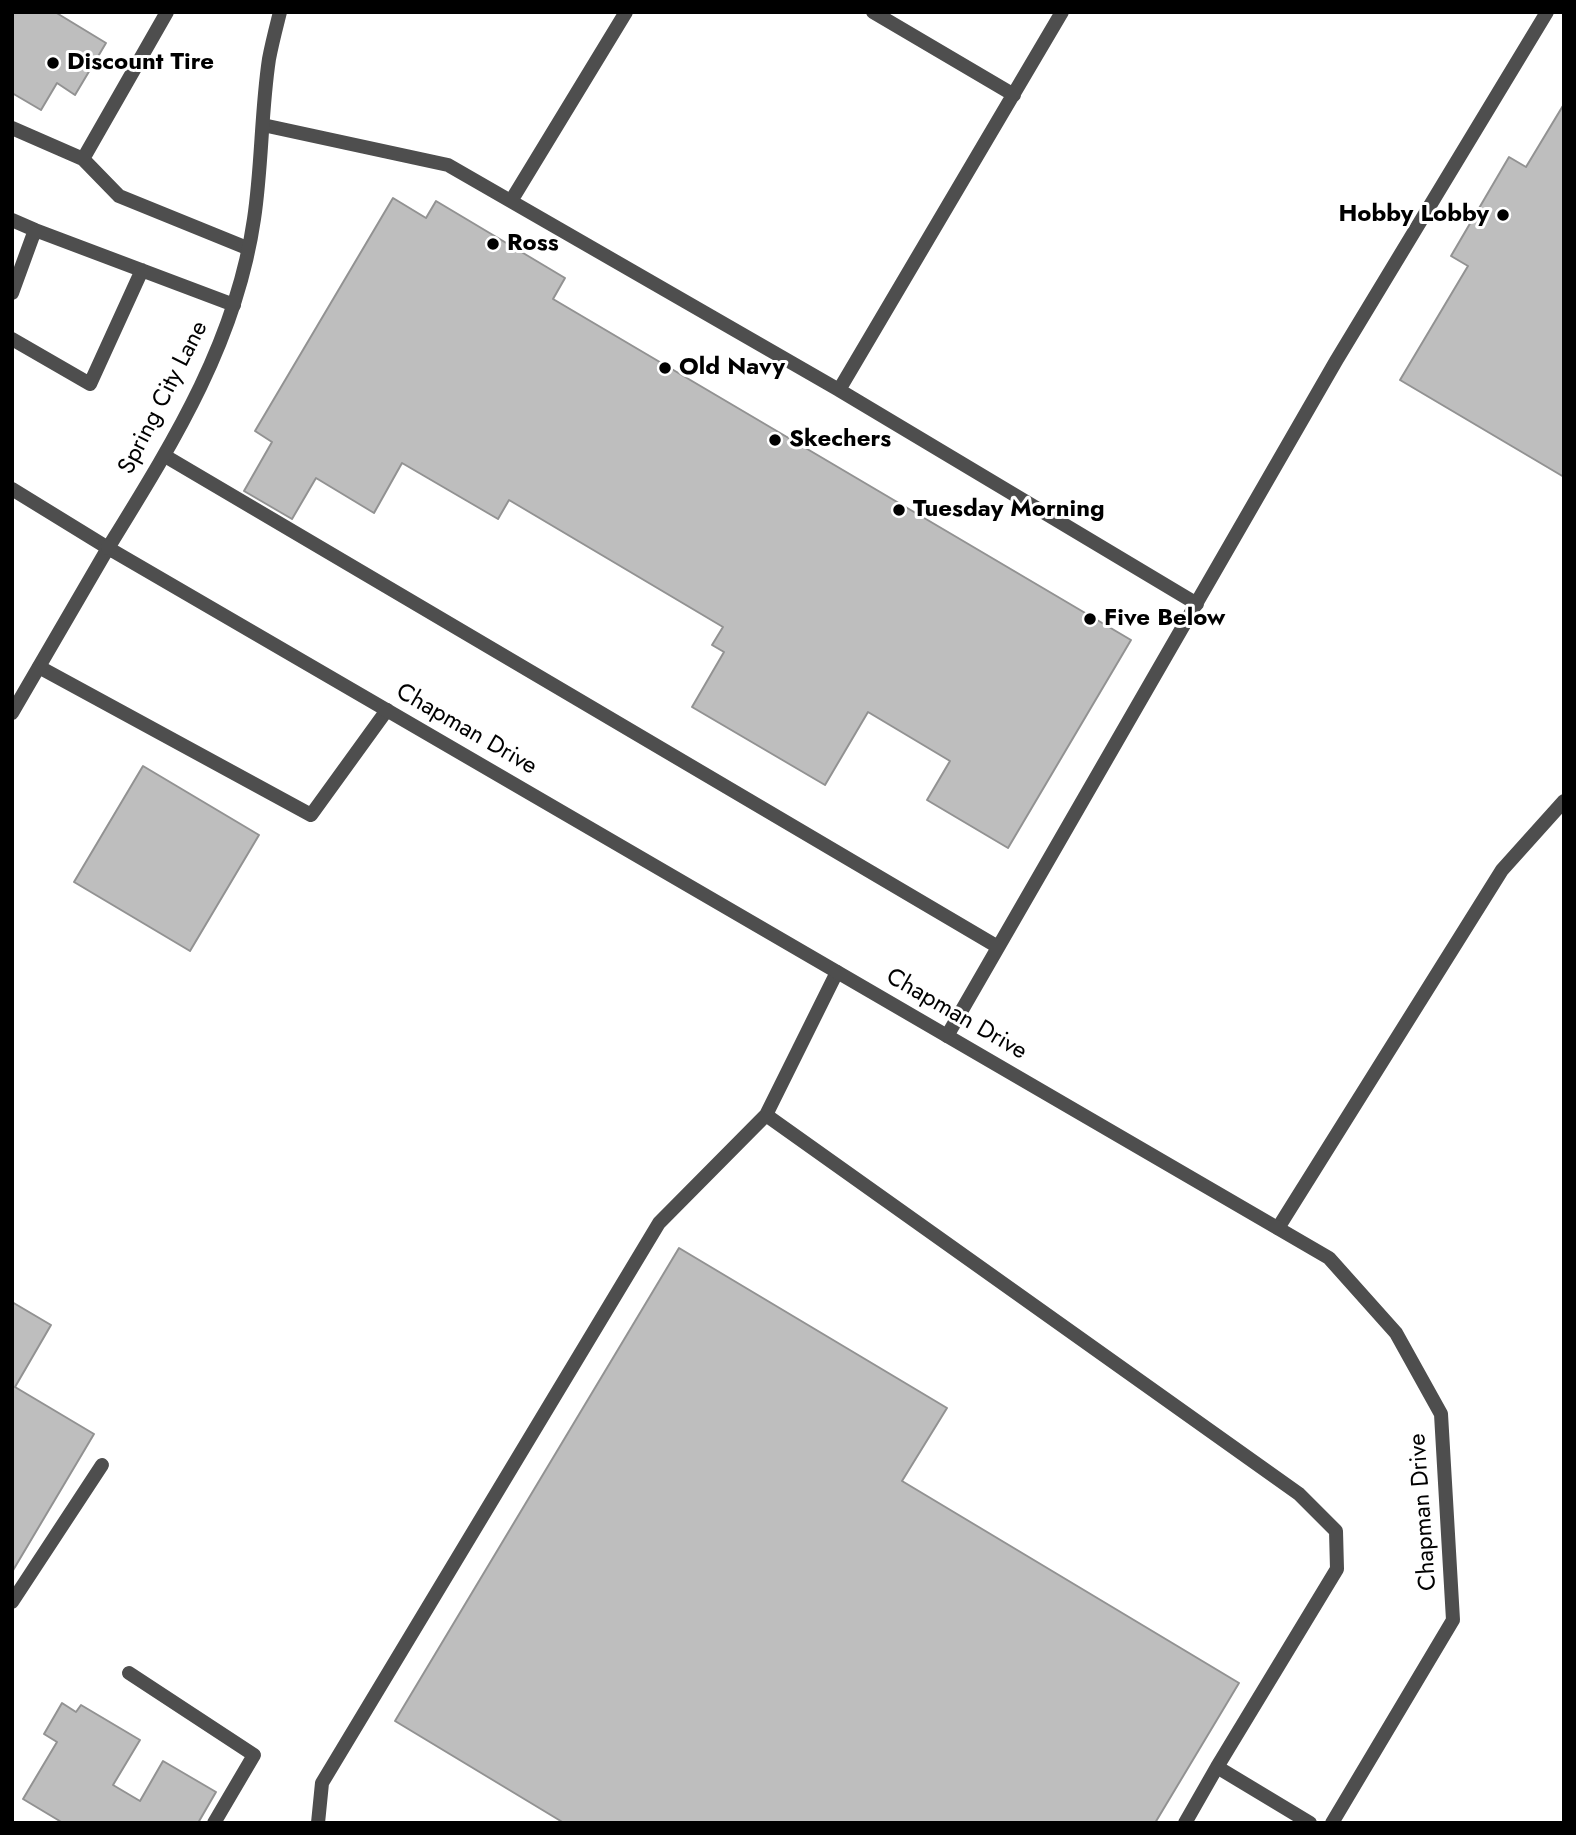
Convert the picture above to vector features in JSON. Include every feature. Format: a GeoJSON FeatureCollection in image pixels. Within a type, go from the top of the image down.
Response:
{"type":"FeatureCollection","features":[{"type":"Feature","properties":{"kind":"street"},"geometry":{"type":"LineString","coordinates":[[83,159],[167,12]]}},
{"type":"Feature","properties":{"kind":"street","name":"Spring City Lane"},"geometry":{"type":"LineString","coordinates":[[12,713],[165,456],[216,356],[234,305],[254,220],[270,58],[280,12]]}},
{"type":"Feature","properties":{"kind":"street"},"geometry":{"type":"LineString","coordinates":[[511,201],[626,12]]}},
{"type":"Feature","properties":{"kind":"street"},"geometry":{"type":"LineString","coordinates":[[873,12],[1014,95]]}},
{"type":"Feature","properties":{"kind":"street"},"geometry":{"type":"LineString","coordinates":[[839,390],[1062,12]]}},
{"type":"Feature","properties":{"kind":"street"},"geometry":{"type":"LineString","coordinates":[[947,1036],[1336,361],[1547,12]]}},
{"type":"Feature","properties":{"kind":"street"},"geometry":{"type":"LineString","coordinates":[[263,125],[448,165],[839,390],[1196,604]]}},
{"type":"Feature","properties":{"kind":"street"},"geometry":{"type":"LineString","coordinates":[[12,128],[83,159],[119,196],[247,248]]}},
{"type":"Feature","properties":{"kind":"street"},"geometry":{"type":"LineString","coordinates":[[12,220],[234,305]]}},
{"type":"Feature","properties":{"kind":"street"},"geometry":{"type":"LineString","coordinates":[[12,293],[35,230]]}},
{"type":"Feature","properties":{"kind":"street"},"geometry":{"type":"LineString","coordinates":[[12,339],[90,384],[142,270]]}},
{"type":"Feature","properties":{"kind":"street"},"geometry":{"type":"LineString","coordinates":[[165,456],[998,947]]}},
{"type":"Feature","properties":{"kind":"street","name":"Chapman Drive"},"geometry":{"type":"LineString","coordinates":[[12,489],[108,548],[1329,1258],[1396,1333],[1440,1414],[1453,1620],[1332,1823]]}},
{"type":"Feature","properties":{"kind":"street"},"geometry":{"type":"LineString","coordinates":[[39,667],[311,815],[387,710]]}},
{"type":"Feature","properties":{"kind":"street"},"geometry":{"type":"LineString","coordinates":[[1278,1228],[1502,870],[1564,801]]}},
{"type":"Feature","properties":{"kind":"street"},"geometry":{"type":"LineString","coordinates":[[318,1823],[322,1783],[659,1223],[766,1115],[837,972]]}},
{"type":"Feature","properties":{"kind":"street"},"geometry":{"type":"LineString","coordinates":[[766,1115],[1298,1494],[1336,1531],[1336,1569],[1185,1823]]}},
{"type":"Feature","properties":{"kind":"street"},"geometry":{"type":"LineString","coordinates":[[12,1602],[102,1465]]}},
{"type":"Feature","properties":{"kind":"street"},"geometry":{"type":"LineString","coordinates":[[129,1673],[254,1755],[214,1823]]}},
{"type":"Feature","properties":{"kind":"street"},"geometry":{"type":"LineString","coordinates":[[1217,1767],[1310,1823]]}},
{"type":"Feature","properties":{"kind":"building","name":"Discount Tire"},"geometry":{"type":"Polygon","coordinates":[[[12,12],[55,12],[106,43],[75,95],[57,83],[41,110],[12,93],[12,12]]]}},
{"type":"Feature","properties":{"kind":"building"},"geometry":{"type":"Polygon","coordinates":[[[1564,104],[1564,477],[1400,380],[1468,266],[1451,256],[1509,157],[1526,167],[1564,104]]]}},
{"type":"Feature","properties":{"kind":"building"},"geometry":{"type":"Polygon","coordinates":[[[393,198],[426,218],[436,201],[565,278],[553,299],[1131,640],[1008,848],[927,800],[950,761],[868,712],[825,785],[692,707],[724,652],[712,645],[723,627],[509,500],[498,519],[402,463],[374,513],[316,478],[292,519],[244,491],[272,442],[255,431],[393,198]]]}},
{"type":"Feature","properties":{"kind":"building"},"geometry":{"type":"Polygon","coordinates":[[[143,766],[259,835],[190,951],[74,882],[143,766]]]}},
{"type":"Feature","properties":{"kind":"building"},"geometry":{"type":"Polygon","coordinates":[[[679,1248],[947,1408],[902,1481],[1239,1683],[1155,1823],[564,1823],[395,1721],[679,1248]]]}},
{"type":"Feature","properties":{"kind":"building"},"geometry":{"type":"Polygon","coordinates":[[[12,1302],[51,1325],[15,1387],[94,1434],[12,1572],[12,1302]]]}},
{"type":"Feature","properties":{"kind":"building"},"geometry":{"type":"Polygon","coordinates":[[[62,1703],[76,1712],[81,1705],[140,1740],[113,1785],[140,1801],[163,1761],[216,1792],[198,1823],[63,1823],[23,1799],[57,1742],[44,1734],[62,1703]]]}},
{"type":"Feature","properties":{"kind":"place","name":"Discount Tire"},"geometry":{"type":"Point","coordinates":[53,63]}},
{"type":"Feature","properties":{"kind":"place","name":"Hobby Lobby"},"geometry":{"type":"Point","coordinates":[1503,215]}},
{"type":"Feature","properties":{"kind":"place","name":"Ross"},"geometry":{"type":"Point","coordinates":[493,244]}},
{"type":"Feature","properties":{"kind":"place","name":"Old Navy"},"geometry":{"type":"Point","coordinates":[665,368]}},
{"type":"Feature","properties":{"kind":"place","name":"Skechers"},"geometry":{"type":"Point","coordinates":[775,440]}},
{"type":"Feature","properties":{"kind":"place","name":"Tuesday Morning"},"geometry":{"type":"Point","coordinates":[899,510]}},
{"type":"Feature","properties":{"kind":"place","name":"Five Below"},"geometry":{"type":"Point","coordinates":[1090,619]}}]}
